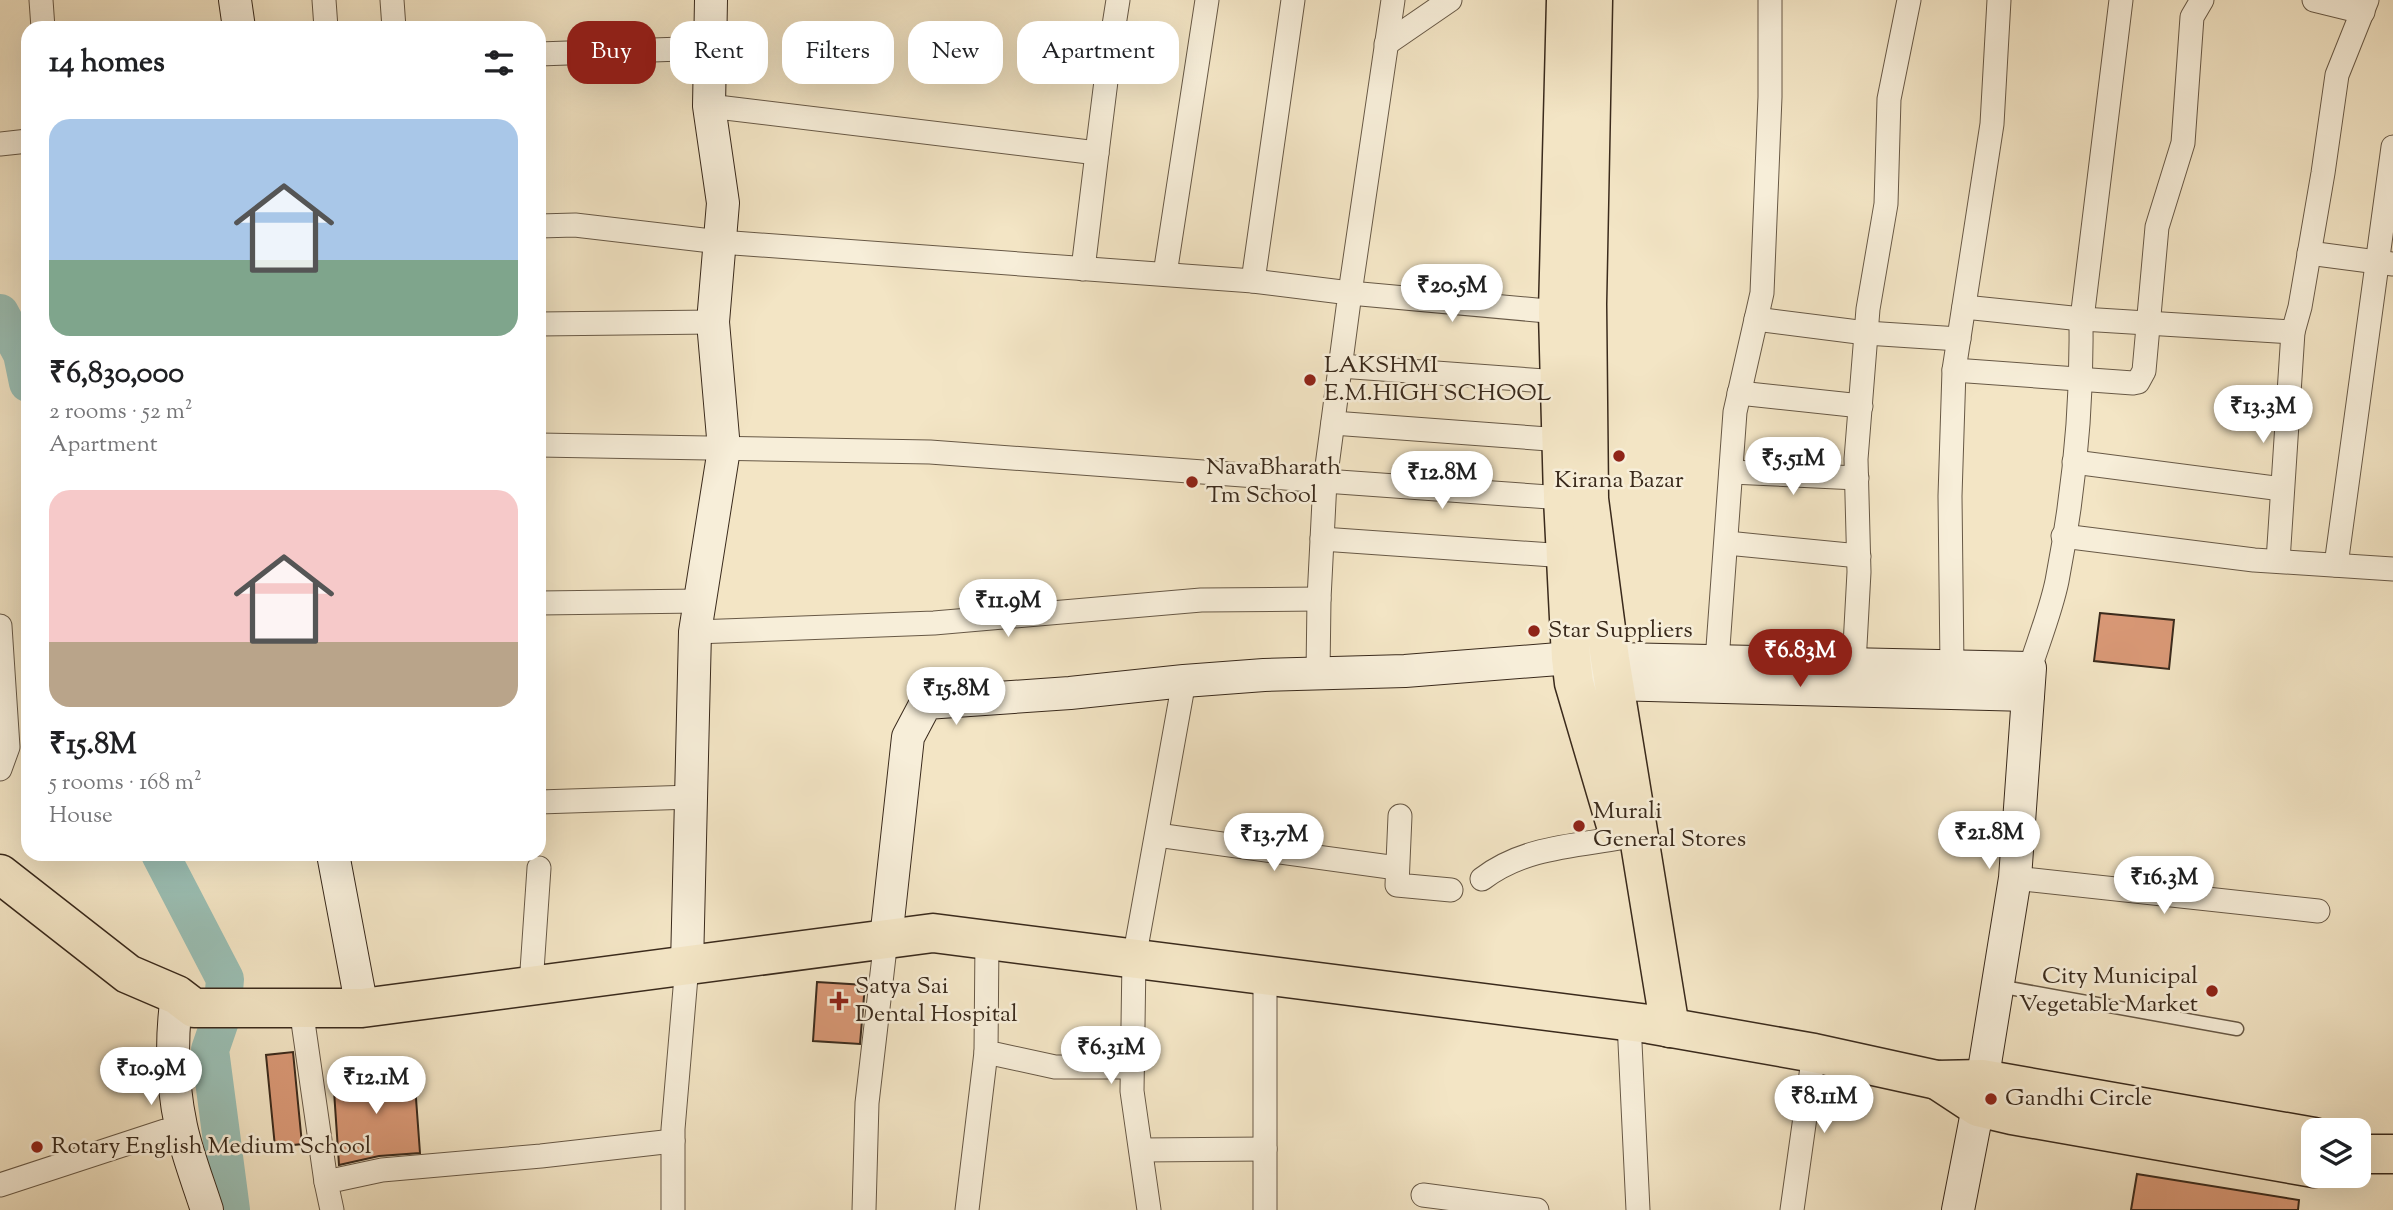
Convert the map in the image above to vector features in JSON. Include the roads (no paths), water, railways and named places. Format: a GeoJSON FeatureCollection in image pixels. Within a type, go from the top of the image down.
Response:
{"type":"FeatureCollection","features":[{"type":"Feature","properties":{"kind":"highway"},"geometry":{"type":"LineString","coordinates":[[1566,0],[1558,312],[1563,498],[1573,671],[1620,838],[1649,1025]]}},
{"type":"Feature","properties":{"kind":"highway"},"geometry":{"type":"LineString","coordinates":[[1593,0],[1587,304],[1590,499],[1612,671],[1649,1025]]}},
{"type":"Feature","properties":{"kind":"highway"},"geometry":{"type":"LineString","coordinates":[[0,874],[128,974],[183,1008]]}},
{"type":"Feature","properties":{"kind":"highway"},"geometry":{"type":"LineString","coordinates":[[0,902],[123,994],[149,1008],[362,1008],[933,933],[1649,1025],[1814,1053],[1937,1080],[1980,1093],[2301,1135]]}},
{"type":"Feature","properties":{"kind":"highway"},"geometry":{"type":"LineString","coordinates":[[1980,1093],[2012,1115],[2301,1166]]}},
{"type":"Feature","properties":{"kind":"street"},"geometry":{"type":"LineString","coordinates":[[41,0],[42,21]]}},
{"type":"Feature","properties":{"kind":"street"},"geometry":{"type":"LineString","coordinates":[[234,0],[238,21]]}},
{"type":"Feature","properties":{"kind":"street"},"geometry":{"type":"LineString","coordinates":[[324,0],[326,21]]}},
{"type":"Feature","properties":{"kind":"street"},"geometry":{"type":"LineString","coordinates":[[392,0],[394,21]]}},
{"type":"Feature","properties":{"kind":"street"},"geometry":{"type":"LineString","coordinates":[[710,0],[710,21]]}},
{"type":"Feature","properties":{"kind":"street"},"geometry":{"type":"LineString","coordinates":[[1083,269],[1108,57],[1118,0]]}},
{"type":"Feature","properties":{"kind":"street"},"geometry":{"type":"LineString","coordinates":[[1165,274],[1207,0]]}},
{"type":"Feature","properties":{"kind":"street"},"geometry":{"type":"LineString","coordinates":[[1252,281],[1293,0]]}},
{"type":"Feature","properties":{"kind":"street"},"geometry":{"type":"LineString","coordinates":[[1318,673],[1325,481],[1393,0]]}},
{"type":"Feature","properties":{"kind":"street"},"geometry":{"type":"LineString","coordinates":[[1386,44],[1450,0]]}},
{"type":"Feature","properties":{"kind":"street"},"geometry":{"type":"LineString","coordinates":[[1717,661],[1735,412],[1762,293],[1770,97],[1770,0]]}},
{"type":"Feature","properties":{"kind":"street"},"geometry":{"type":"LineString","coordinates":[[1854,664],[1858,556],[1857,478],[1866,333],[1886,204],[1889,99],[1909,0]]}},
{"type":"Feature","properties":{"kind":"street"},"geometry":{"type":"LineString","coordinates":[[1952,666],[1950,496],[1954,370],[1992,124],[1999,0]]}},
{"type":"Feature","properties":{"kind":"street"},"geometry":{"type":"LineString","coordinates":[[1958,1210],[2015,878],[2029,682],[2056,583],[2074,462],[2082,380],[2082,319],[2121,0]]}},
{"type":"Feature","properties":{"kind":"street"},"geometry":{"type":"LineString","coordinates":[[1954,370],[2138,382],[2144,371],[2157,227],[2183,143],[2192,18],[2202,0]]}},
{"type":"Feature","properties":{"kind":"street"},"geometry":{"type":"LineString","coordinates":[[2278,561],[2293,332],[2300,307],[2337,75],[2365,6],[2314,0]]}},
{"type":"Feature","properties":{"kind":"street"},"geometry":{"type":"LineString","coordinates":[[546,54],[670,49]]}},
{"type":"Feature","properties":{"kind":"street"},"geometry":{"type":"LineString","coordinates":[[673,1210],[673,1141],[687,965],[695,632],[724,449],[713,322],[723,203],[709,106],[709,84]]}},
{"type":"Feature","properties":{"kind":"street"},"geometry":{"type":"LineString","coordinates":[[709,106],[1097,153]]}},
{"type":"Feature","properties":{"kind":"street"},"geometry":{"type":"LineString","coordinates":[[0,144],[21,142]]}},
{"type":"Feature","properties":{"kind":"street"},"geometry":{"type":"LineString","coordinates":[[2336,565],[2384,263],[2393,148]]}},
{"type":"Feature","properties":{"kind":"street"},"geometry":{"type":"LineString","coordinates":[[546,226],[575,225],[720,242],[1252,281],[1558,312]]}},
{"type":"Feature","properties":{"kind":"street"},"geometry":{"type":"LineString","coordinates":[[2309,253],[2384,263]]}},
{"type":"Feature","properties":{"kind":"street"},"geometry":{"type":"LineString","coordinates":[[1964,307],[2082,319],[2293,332]]}},
{"type":"Feature","properties":{"kind":"street"},"geometry":{"type":"LineString","coordinates":[[1756,319],[1866,333],[1959,339]]}},
{"type":"Feature","properties":{"kind":"street"},"geometry":{"type":"LineString","coordinates":[[546,324],[713,322]]}},
{"type":"Feature","properties":{"kind":"street"},"geometry":{"type":"LineString","coordinates":[[1340,366],[1559,382]]}},
{"type":"Feature","properties":{"kind":"street"},"geometry":{"type":"LineString","coordinates":[[1740,393],[1861,405]]}},
{"type":"Feature","properties":{"kind":"street"},"geometry":{"type":"LineString","coordinates":[[1333,423],[1562,440]]}},
{"type":"Feature","properties":{"kind":"street"},"geometry":{"type":"LineString","coordinates":[[546,445],[930,452],[1563,498]]}},
{"type":"Feature","properties":{"kind":"street"},"geometry":{"type":"LineString","coordinates":[[2074,462],[2282,489]]}},
{"type":"Feature","properties":{"kind":"street"},"geometry":{"type":"LineString","coordinates":[[1731,472],[1857,478]]}},
{"type":"Feature","properties":{"kind":"street"},"geometry":{"type":"LineString","coordinates":[[2063,536],[2278,561],[2393,569]]}},
{"type":"Feature","properties":{"kind":"street"},"geometry":{"type":"LineString","coordinates":[[1322,539],[1566,556]]}},
{"type":"Feature","properties":{"kind":"street"},"geometry":{"type":"LineString","coordinates":[[1727,543],[1858,556]]}},
{"type":"Feature","properties":{"kind":"street"},"geometry":{"type":"LineString","coordinates":[[695,632],[934,623],[1201,600],[1319,599]]}},
{"type":"Feature","properties":{"kind":"street"},"geometry":{"type":"LineString","coordinates":[[546,603],[700,601]]}},
{"type":"Feature","properties":{"kind":"street"},"geometry":{"type":"LineString","coordinates":[[0,626],[8,747],[0,769]]}},
{"type":"Feature","properties":{"kind":"street"},"geometry":{"type":"LineString","coordinates":[[1612,671],[1717,661],[1952,666],[2029,682]]}},
{"type":"Feature","properties":{"kind":"street"},"geometry":{"type":"LineString","coordinates":[[864,1210],[867,1103],[908,737],[926,703],[1070,693],[1184,681],[1405,671],[1612,671],[2029,682]]}},
{"type":"Feature","properties":{"kind":"street"},"geometry":{"type":"LineString","coordinates":[[1149,1210],[1132,1091],[1134,959],[1184,681]]}},
{"type":"Feature","properties":{"kind":"street"},"geometry":{"type":"LineString","coordinates":[[546,802],[692,797]]}},
{"type":"Feature","properties":{"kind":"street"},"geometry":{"type":"LineString","coordinates":[[1400,816],[1396,882],[1398,886],[1451,890]]}},
{"type":"Feature","properties":{"kind":"street"},"geometry":{"type":"LineString","coordinates":[[1157,835],[1397,868]]}},
{"type":"Feature","properties":{"kind":"street"},"geometry":{"type":"LineString","coordinates":[[1482,879],[1513,859],[1530,853],[1620,838]]}},
{"type":"Feature","properties":{"kind":"street"},"geometry":{"type":"LineString","coordinates":[[334,861],[362,1008]]}},
{"type":"Feature","properties":{"kind":"street"},"geometry":{"type":"LineString","coordinates":[[531,985],[538,868]]}},
{"type":"Feature","properties":{"kind":"street"},"geometry":{"type":"LineString","coordinates":[[2015,878],[2318,911]]}},
{"type":"Feature","properties":{"kind":"street"},"geometry":{"type":"LineString","coordinates":[[967,1210],[986,1052],[987,940]]}},
{"type":"Feature","properties":{"kind":"street"},"geometry":{"type":"LineString","coordinates":[[1265,975],[1265,1210]]}},
{"type":"Feature","properties":{"kind":"street"},"geometry":{"type":"LineString","coordinates":[[183,1008],[158,1083],[165,1131],[187,1210]]}},
{"type":"Feature","properties":{"kind":"street"},"geometry":{"type":"LineString","coordinates":[[183,1008],[174,1079],[179,1115],[207,1210]]}},
{"type":"Feature","properties":{"kind":"street"},"geometry":{"type":"LineString","coordinates":[[301,1008],[332,1210]]}},
{"type":"Feature","properties":{"kind":"street"},"geometry":{"type":"LineString","coordinates":[[1638,1210],[1649,1025]]}},
{"type":"Feature","properties":{"kind":"street"},"geometry":{"type":"LineString","coordinates":[[986,1052],[1055,1067],[1133,1067]]}},
{"type":"Feature","properties":{"kind":"street"},"geometry":{"type":"LineString","coordinates":[[1792,1210],[1814,1053]]}},
{"type":"Feature","properties":{"kind":"street"},"geometry":{"type":"LineString","coordinates":[[0,1185],[165,1131]]}},
{"type":"Feature","properties":{"kind":"street"},"geometry":{"type":"LineString","coordinates":[[326,1182],[382,1170],[673,1141]]}},
{"type":"Feature","properties":{"kind":"street"},"geometry":{"type":"LineString","coordinates":[[1141,1150],[1265,1149]]}},
{"type":"Feature","properties":{"kind":"street"},"geometry":{"type":"LineString","coordinates":[[1423,1195],[1538,1210]]}},
{"type":"Feature","properties":{"kind":"lane"},"geometry":{"type":"LineString","coordinates":[[1998,986],[2237,1029]]}},
{"type":"Feature","properties":{"kind":"waterway"},"geometry":{"type":"LineString","coordinates":[[0,313],[21,352]]}},
{"type":"Feature","properties":{"kind":"waterway"},"geometry":{"type":"LineString","coordinates":[[164,861],[225,979],[222,1015],[210,1050],[231,1210]]}},
{"type":"Feature","properties":{"kind":"place","name":"LAKSHMI E.M.HIGH SCHOOL"},"geometry":{"type":"Point","coordinates":[1310,380]}},
{"type":"Feature","properties":{"kind":"place","name":"Kirana Bazar"},"geometry":{"type":"Point","coordinates":[1619,456]}},
{"type":"Feature","properties":{"kind":"place","name":"NavaBharath Tm School"},"geometry":{"type":"Point","coordinates":[1192,482]}},
{"type":"Feature","properties":{"kind":"place","name":"Star Suppliers"},"geometry":{"type":"Point","coordinates":[1534,631]}},
{"type":"Feature","properties":{"kind":"place","name":"Murali General Stores"},"geometry":{"type":"Point","coordinates":[1579,826]}},
{"type":"Feature","properties":{"kind":"place","name":"City Municipal Vegetable Market"},"geometry":{"type":"Point","coordinates":[2212,991]}},
{"type":"Feature","properties":{"kind":"place","name":"Satya Sai Dental Hospital"},"geometry":{"type":"Point","coordinates":[839,1001]}},
{"type":"Feature","properties":{"kind":"place","name":"Gandhi Circle"},"geometry":{"type":"Point","coordinates":[1991,1099]}},
{"type":"Feature","properties":{"kind":"place","name":"Rotary English Medium School"},"geometry":{"type":"Point","coordinates":[37,1147]}}]}
